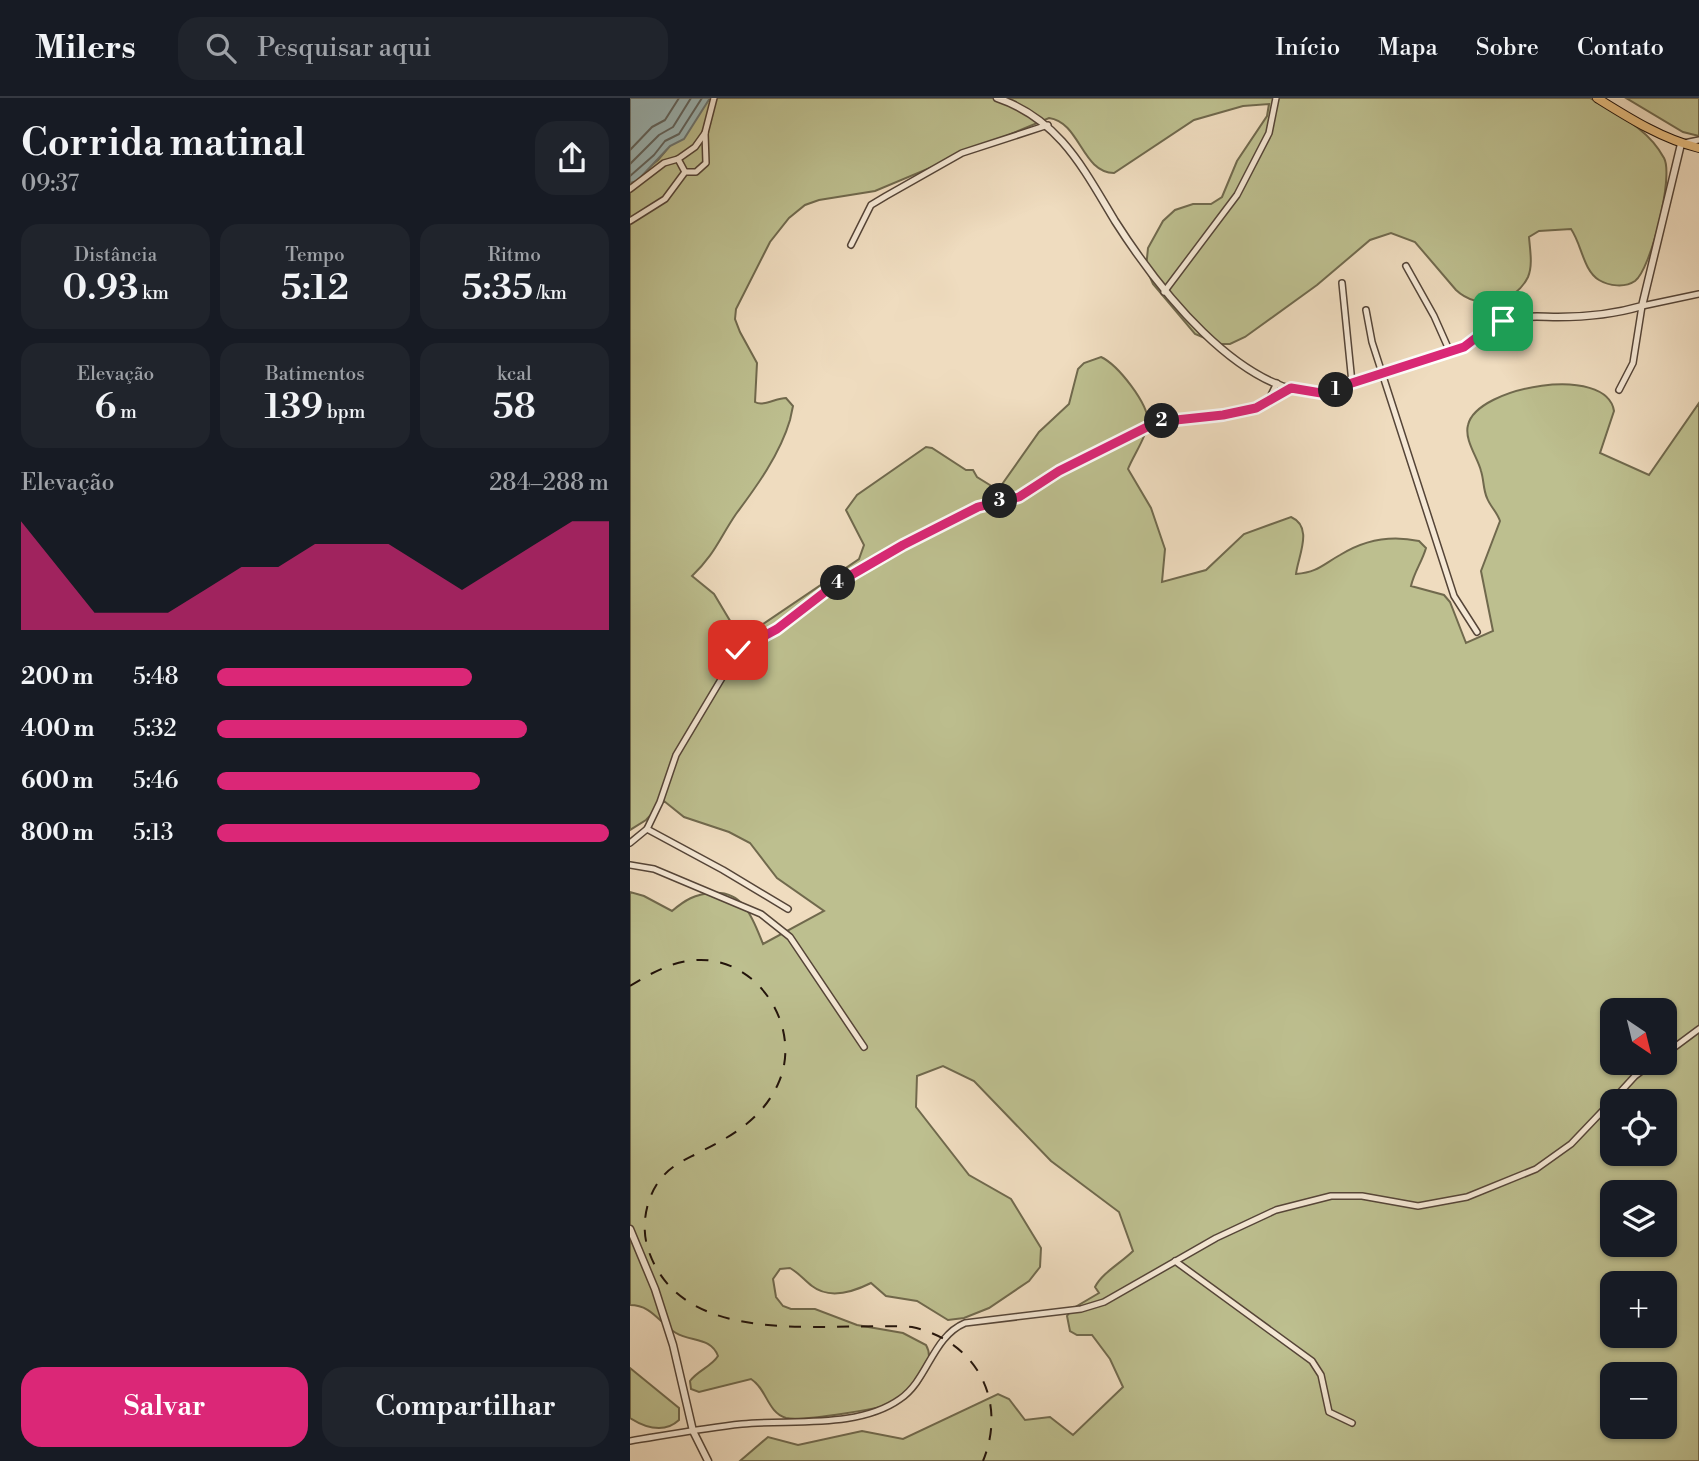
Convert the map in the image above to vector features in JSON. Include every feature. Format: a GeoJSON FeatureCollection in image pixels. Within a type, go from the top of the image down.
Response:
{"type":"FeatureCollection","features":[{"type":"Feature","properties":{"kind":"main road"},"geometry":{"type":"LineString","coordinates":[[1597,98],[1638,124],[1681,144],[1699,148]]}},
{"type":"Feature","properties":{"kind":"street"},"geometry":{"type":"LineString","coordinates":[[685,172],[696,172],[706,163],[705,133],[714,98]]}},
{"type":"Feature","properties":{"kind":"street"},"geometry":{"type":"LineString","coordinates":[[997,98],[1014,104],[1048,125],[1082,167],[1164,292],[1203,332],[1237,361],[1291,388],[1327,394],[1384,372],[1464,347],[1494,324],[1514,318],[1576,317],[1625,311],[1699,294]]}},
{"type":"Feature","properties":{"kind":"street"},"geometry":{"type":"LineString","coordinates":[[1164,292],[1237,195],[1269,133],[1276,98]]}},
{"type":"Feature","properties":{"kind":"street"},"geometry":{"type":"LineString","coordinates":[[851,245],[871,205],[962,153],[1048,125]]}},
{"type":"Feature","properties":{"kind":"street"},"geometry":{"type":"LineString","coordinates":[[630,189],[664,163],[678,159],[695,147],[705,133]]}},
{"type":"Feature","properties":{"kind":"street"},"geometry":{"type":"LineString","coordinates":[[1619,390],[1633,363],[1642,306],[1681,144],[1699,140]]}},
{"type":"Feature","properties":{"kind":"street"},"geometry":{"type":"LineString","coordinates":[[678,159],[685,172]]}},
{"type":"Feature","properties":{"kind":"street"},"geometry":{"type":"LineString","coordinates":[[630,221],[665,199],[685,172]]}},
{"type":"Feature","properties":{"kind":"street"},"geometry":{"type":"LineString","coordinates":[[1406,266],[1434,316],[1450,352]]}},
{"type":"Feature","properties":{"kind":"street"},"geometry":{"type":"LineString","coordinates":[[1342,284],[1352,383]]}},
{"type":"Feature","properties":{"kind":"street"},"geometry":{"type":"LineString","coordinates":[[1366,310],[1372,342],[1384,372],[1454,596],[1477,632]]}},
{"type":"Feature","properties":{"kind":"street"},"geometry":{"type":"LineString","coordinates":[[1268,401],[1277,383]]}},
{"type":"Feature","properties":{"kind":"street"},"geometry":{"type":"LineString","coordinates":[[630,843],[647,829],[660,802],[676,755],[738,650],[777,629],[834,585],[903,545],[978,507],[1019,497],[1059,471],[1157,422],[1223,415],[1256,408],[1291,388]]}},
{"type":"Feature","properties":{"kind":"street"},"geometry":{"type":"LineString","coordinates":[[647,829],[788,909]]}},
{"type":"Feature","properties":{"kind":"street"},"geometry":{"type":"LineString","coordinates":[[630,865],[654,869],[761,914],[777,924],[790,937],[864,1047]]}},
{"type":"Feature","properties":{"kind":"street"},"geometry":{"type":"LineString","coordinates":[[1677,1045],[1699,1029]]}},
{"type":"Feature","properties":{"kind":"street"},"geometry":{"type":"LineString","coordinates":[[1623,1089],[1636,1075]]}},
{"type":"Feature","properties":{"kind":"street"},"geometry":{"type":"LineString","coordinates":[[630,1441],[744,1424],[841,1420],[882,1408],[900,1399],[914,1385],[954,1328],[965,1323],[1081,1309],[1104,1302],[1216,1238],[1276,1209],[1331,1196],[1362,1196],[1418,1206],[1467,1197],[1536,1170],[1571,1144],[1600,1114]]}},
{"type":"Feature","properties":{"kind":"street"},"geometry":{"type":"LineString","coordinates":[[630,1229],[655,1289],[673,1345],[692,1431],[708,1461]]}},
{"type":"Feature","properties":{"kind":"street"},"geometry":{"type":"LineString","coordinates":[[1175,1261],[1312,1361],[1321,1375],[1329,1412],[1352,1423]]}},
{"type":"Feature","properties":{"kind":"green space"},"geometry":{"type":"Polygon","coordinates":[[[710,98],[1590,98],[1650,138],[1664,158],[1666,183],[1654,242],[1641,273],[1631,283],[1612,285],[1594,276],[1571,229],[1539,231],[1529,237],[1530,268],[1522,286],[1514,294],[1495,302],[1474,300],[1456,290],[1415,242],[1391,233],[1370,240],[1317,285],[1245,337],[1230,344],[1219,344],[1195,334],[1153,284],[1146,268],[1148,248],[1163,221],[1175,210],[1193,204],[1211,204],[1222,197],[1237,161],[1267,116],[1269,104],[1243,106],[1194,120],[1114,173],[1103,171],[1095,165],[1068,128],[1049,118],[875,191],[819,200],[805,205],[789,218],[770,242],[736,309],[735,319],[757,363],[755,402],[786,398],[793,406],[790,420],[767,469],[712,553],[692,576],[714,594],[741,639],[859,559],[864,545],[846,510],[857,495],[926,447],[932,448],[966,470],[973,470],[977,477],[998,490],[1039,432],[1069,404],[1078,369],[1084,363],[1101,357],[1116,368],[1131,386],[1147,415],[1145,434],[1128,469],[1151,508],[1165,549],[1162,582],[1206,570],[1244,534],[1291,517],[1302,528],[1303,535],[1296,574],[1315,570],[1368,542],[1388,539],[1419,541],[1426,548],[1411,586],[1444,595],[1450,602],[1466,643],[1493,631],[1481,571],[1500,521],[1487,498],[1482,474],[1468,437],[1468,425],[1477,411],[1516,391],[1567,384],[1589,388],[1606,397],[1614,411],[1600,453],[1649,475],[1699,403],[1699,1461],[740,1461],[768,1437],[798,1445],[862,1431],[903,1439],[998,1394],[1009,1399],[1025,1420],[1050,1417],[1073,1435],[1123,1387],[1110,1359],[1092,1335],[1077,1335],[1070,1331],[1067,1316],[1072,1309],[1099,1293],[1095,1287],[1098,1282],[1133,1251],[1119,1212],[1051,1161],[974,1081],[943,1066],[917,1076],[916,1107],[969,1175],[1011,1199],[1041,1248],[1040,1267],[1029,1281],[989,1308],[964,1318],[948,1320],[917,1301],[886,1296],[871,1283],[849,1292],[834,1294],[812,1286],[790,1268],[780,1269],[773,1279],[776,1297],[783,1306],[791,1309],[815,1309],[857,1325],[903,1333],[926,1345],[929,1359],[924,1375],[903,1400],[864,1410],[794,1419],[786,1418],[775,1411],[761,1388],[751,1379],[699,1392],[691,1389],[690,1381],[715,1360],[718,1356],[715,1350],[706,1343],[676,1333],[650,1311],[630,1305],[630,892],[644,896],[672,911],[695,896],[723,893],[732,896],[746,908],[763,944],[824,911],[777,878],[750,843],[729,832],[684,817],[664,801],[646,820],[630,830],[630,182],[658,160],[710,98]]]}},
{"type":"Feature","properties":{"kind":"green space"},"geometry":{"type":"Polygon","coordinates":[[[1626,98],[1699,98],[1699,136],[1683,132],[1626,98]]]}},
{"type":"Feature","properties":{"kind":"green space"},"geometry":{"type":"Polygon","coordinates":[[[630,1368],[679,1408],[679,1420],[667,1427],[655,1428],[630,1418],[630,1368]]]}},
{"type":"Feature","properties":{"kind":"water"},"geometry":{"type":"Polygon","coordinates":[[[630,98],[710,98],[684,139],[670,146],[637,181],[630,183],[630,98]]]}},
{"type":"Feature","properties":{"kind":"railway"},"geometry":{"type":"LineString","coordinates":[[630,986],[680,962],[712,961],[734,967],[753,980],[768,997],[779,1017],[785,1039],[785,1062],[778,1084],[764,1107],[735,1133],[672,1168],[653,1191],[645,1219],[646,1239],[648,1249],[666,1282],[692,1304],[725,1317],[762,1324],[801,1327],[912,1327],[934,1334],[954,1345],[969,1359],[981,1376],[988,1395],[990,1438],[983,1461]]}},
{"type":"Feature","properties":{"kind":"route"},"geometry":{"type":"LineString","coordinates":[[738,650],[777,629],[834,585],[903,545],[978,507],[1019,497],[1059,471],[1157,422],[1223,415],[1256,408],[1291,388],[1327,394],[1384,372],[1464,347],[1494,324],[1503,321]]}}]}
